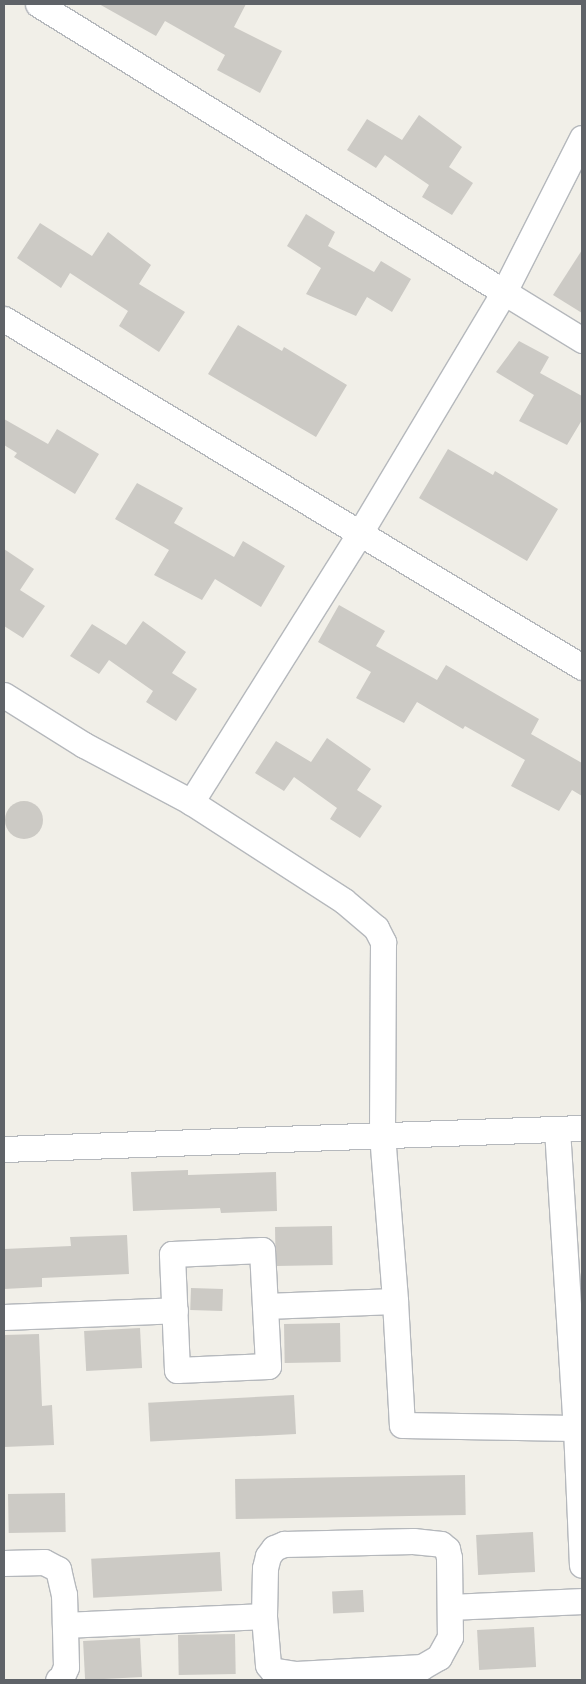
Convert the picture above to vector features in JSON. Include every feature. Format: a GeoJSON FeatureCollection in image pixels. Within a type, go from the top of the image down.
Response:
{"type":"FeatureCollection","features":[{"type":"Feature","properties":{"kind":"street"},"geometry":{"type":"LineString","coordinates":[[38,4],[582,340]]}},
{"type":"Feature","properties":{"kind":"street"},"geometry":{"type":"LineString","coordinates":[[190,802],[360,534],[504,292],[579,151]]}},
{"type":"Feature","properties":{"kind":"street"},"geometry":{"type":"LineString","coordinates":[[4,319],[582,667]]}},
{"type":"Feature","properties":{"kind":"street"},"geometry":{"type":"LineString","coordinates":[[4,695],[84,745],[190,802],[344,901],[376,928],[383,942],[382,1134],[395,1301],[402,1425],[576,1428]]}},
{"type":"Feature","properties":{"kind":"street"},"geometry":{"type":"LineString","coordinates":[[4,1149],[582,1128]]}},
{"type":"Feature","properties":{"kind":"street"},"geometry":{"type":"LineString","coordinates":[[557,1129],[576,1428],[582,1565]]}},
{"type":"Feature","properties":{"kind":"street"},"geometry":{"type":"LineString","coordinates":[[262,1250],[268,1366],[177,1370],[175,1310],[172,1254],[262,1250]]}},
{"type":"Feature","properties":{"kind":"street"},"geometry":{"type":"LineString","coordinates":[[265,1306],[395,1301]]}},
{"type":"Feature","properties":{"kind":"street"},"geometry":{"type":"LineString","coordinates":[[4,1317],[175,1310]]}},
{"type":"Feature","properties":{"kind":"street"},"geometry":{"type":"LineString","coordinates":[[413,1541],[441,1544],[447,1549],[450,1558],[450,1637],[439,1656],[422,1666],[296,1674],[272,1670],[268,1665],[264,1616],[265,1568],[268,1556],[274,1548],[284,1544],[413,1541]]}},
{"type":"Feature","properties":{"kind":"street"},"geometry":{"type":"LineString","coordinates":[[4,1563],[44,1562],[58,1569],[64,1594],[66,1667],[62,1679],[58,1680]]}},
{"type":"Feature","properties":{"kind":"street"},"geometry":{"type":"LineString","coordinates":[[451,1607],[582,1601]]}},
{"type":"Feature","properties":{"kind":"street"},"geometry":{"type":"LineString","coordinates":[[65,1625],[264,1616]]}},
{"type":"Feature","properties":{"kind":"building"},"geometry":{"type":"Polygon","coordinates":[[[99,4],[246,4],[234,27],[282,51],[260,93],[217,70],[225,55],[165,21],[156,36],[99,4]]]}},
{"type":"Feature","properties":{"kind":"building"},"geometry":{"type":"Polygon","coordinates":[[[419,115],[462,147],[449,167],[473,183],[452,215],[422,197],[429,185],[385,155],[376,168],[347,150],[367,119],[402,140],[419,115]]]}},
{"type":"Feature","properties":{"kind":"building"},"geometry":{"type":"Polygon","coordinates":[[[306,214],[335,232],[328,246],[374,272],[381,261],[411,279],[392,312],[367,297],[356,316],[306,294],[321,268],[287,246],[306,214]]]}},
{"type":"Feature","properties":{"kind":"building"},"geometry":{"type":"Polygon","coordinates":[[[40,223],[92,256],[108,232],[151,265],[139,284],[185,312],[159,352],[119,326],[128,311],[70,273],[61,288],[17,258],[40,223]]]}},
{"type":"Feature","properties":{"kind":"building"},"geometry":{"type":"Polygon","coordinates":[[[582,250],[582,313],[553,295],[582,250]]]}},
{"type":"Feature","properties":{"kind":"building"},"geometry":{"type":"Polygon","coordinates":[[[238,325],[282,351],[284,347],[347,385],[316,437],[208,374],[238,325]]]}},
{"type":"Feature","properties":{"kind":"building"},"geometry":{"type":"Polygon","coordinates":[[[519,341],[549,357],[540,373],[582,396],[582,420],[567,445],[519,421],[534,395],[496,372],[519,341]]]}},
{"type":"Feature","properties":{"kind":"building"},"geometry":{"type":"Polygon","coordinates":[[[4,419],[48,444],[57,429],[99,454],[75,494],[14,457],[17,453],[4,445],[4,419]]]}},
{"type":"Feature","properties":{"kind":"building"},"geometry":{"type":"Polygon","coordinates":[[[448,449],[493,475],[495,471],[558,509],[527,561],[419,498],[448,449]]]}},
{"type":"Feature","properties":{"kind":"building"},"geometry":{"type":"Polygon","coordinates":[[[137,483],[183,508],[174,523],[234,557],[243,541],[285,566],[261,607],[215,579],[202,600],[154,575],[169,550],[115,519],[137,483]]]}},
{"type":"Feature","properties":{"kind":"building"},"geometry":{"type":"Polygon","coordinates":[[[4,549],[34,569],[20,590],[45,606],[23,638],[4,626],[4,549]]]}},
{"type":"Feature","properties":{"kind":"building"},"geometry":{"type":"Polygon","coordinates":[[[339,605],[385,631],[376,646],[437,680],[446,665],[539,719],[531,734],[582,763],[582,796],[572,790],[559,811],[511,786],[525,760],[465,726],[463,729],[417,702],[404,723],[356,698],[371,672],[318,642],[339,605]]]}},
{"type":"Feature","properties":{"kind":"building"},"geometry":{"type":"Polygon","coordinates":[[[143,621],[186,652],[172,673],[197,689],[176,721],[146,702],[153,691],[109,660],[99,674],[70,656],[92,624],[126,645],[143,621]]]}},
{"type":"Feature","properties":{"kind":"building"},"geometry":{"type":"Polygon","coordinates":[[[327,738],[371,769],[357,790],[382,806],[360,838],[330,819],[337,808],[294,777],[284,791],[255,773],[276,741],[311,762],[327,738]]]}},
{"type":"Feature","properties":{"kind":"building"},"geometry":{"type":"Polygon","coordinates":[[[24,801],[38,806],[43,820],[38,834],[24,839],[10,834],[5,820],[10,806],[24,801]]]}},
{"type":"Feature","properties":{"kind":"building"},"geometry":{"type":"Polygon","coordinates":[[[188,1170],[188,1175],[276,1172],[277,1211],[221,1213],[220,1208],[133,1211],[131,1172],[188,1170]]]}},
{"type":"Feature","properties":{"kind":"building"},"geometry":{"type":"Polygon","coordinates":[[[332,1226],[333,1265],[276,1266],[275,1227],[332,1226]]]}},
{"type":"Feature","properties":{"kind":"building"},"geometry":{"type":"Polygon","coordinates":[[[127,1235],[129,1274],[42,1278],[42,1287],[4,1289],[4,1249],[71,1246],[70,1237],[127,1235]]]}},
{"type":"Feature","properties":{"kind":"building"},"geometry":{"type":"Polygon","coordinates":[[[191,1288],[223,1289],[222,1311],[190,1310],[191,1288]]]}},
{"type":"Feature","properties":{"kind":"building"},"geometry":{"type":"Polygon","coordinates":[[[340,1323],[341,1362],[285,1363],[284,1324],[340,1323]]]}},
{"type":"Feature","properties":{"kind":"building"},"geometry":{"type":"Polygon","coordinates":[[[140,1328],[142,1368],[86,1371],[84,1331],[140,1328]]]}},
{"type":"Feature","properties":{"kind":"building"},"geometry":{"type":"Polygon","coordinates":[[[39,1334],[42,1406],[52,1405],[54,1445],[4,1447],[4,1335],[39,1334]]]}},
{"type":"Feature","properties":{"kind":"building"},"geometry":{"type":"Polygon","coordinates":[[[294,1395],[296,1434],[150,1442],[148,1403],[294,1395]]]}},
{"type":"Feature","properties":{"kind":"building"},"geometry":{"type":"Polygon","coordinates":[[[465,1475],[466,1515],[236,1519],[235,1479],[465,1475]]]}},
{"type":"Feature","properties":{"kind":"building"},"geometry":{"type":"Polygon","coordinates":[[[65,1493],[66,1532],[9,1533],[8,1494],[65,1493]]]}},
{"type":"Feature","properties":{"kind":"building"},"geometry":{"type":"Polygon","coordinates":[[[533,1532],[535,1572],[478,1575],[476,1535],[533,1532]]]}},
{"type":"Feature","properties":{"kind":"building"},"geometry":{"type":"Polygon","coordinates":[[[220,1552],[222,1591],[93,1598],[91,1559],[220,1552]]]}},
{"type":"Feature","properties":{"kind":"building"},"geometry":{"type":"Polygon","coordinates":[[[363,1590],[364,1612],[333,1614],[332,1592],[363,1590]]]}},
{"type":"Feature","properties":{"kind":"building"},"geometry":{"type":"Polygon","coordinates":[[[534,1627],[536,1667],[479,1670],[477,1630],[534,1627]]]}},
{"type":"Feature","properties":{"kind":"building"},"geometry":{"type":"Polygon","coordinates":[[[235,1634],[236,1674],[179,1675],[178,1635],[235,1634]]]}},
{"type":"Feature","properties":{"kind":"building"},"geometry":{"type":"Polygon","coordinates":[[[140,1638],[142,1677],[85,1680],[83,1641],[140,1638]]]}}]}
